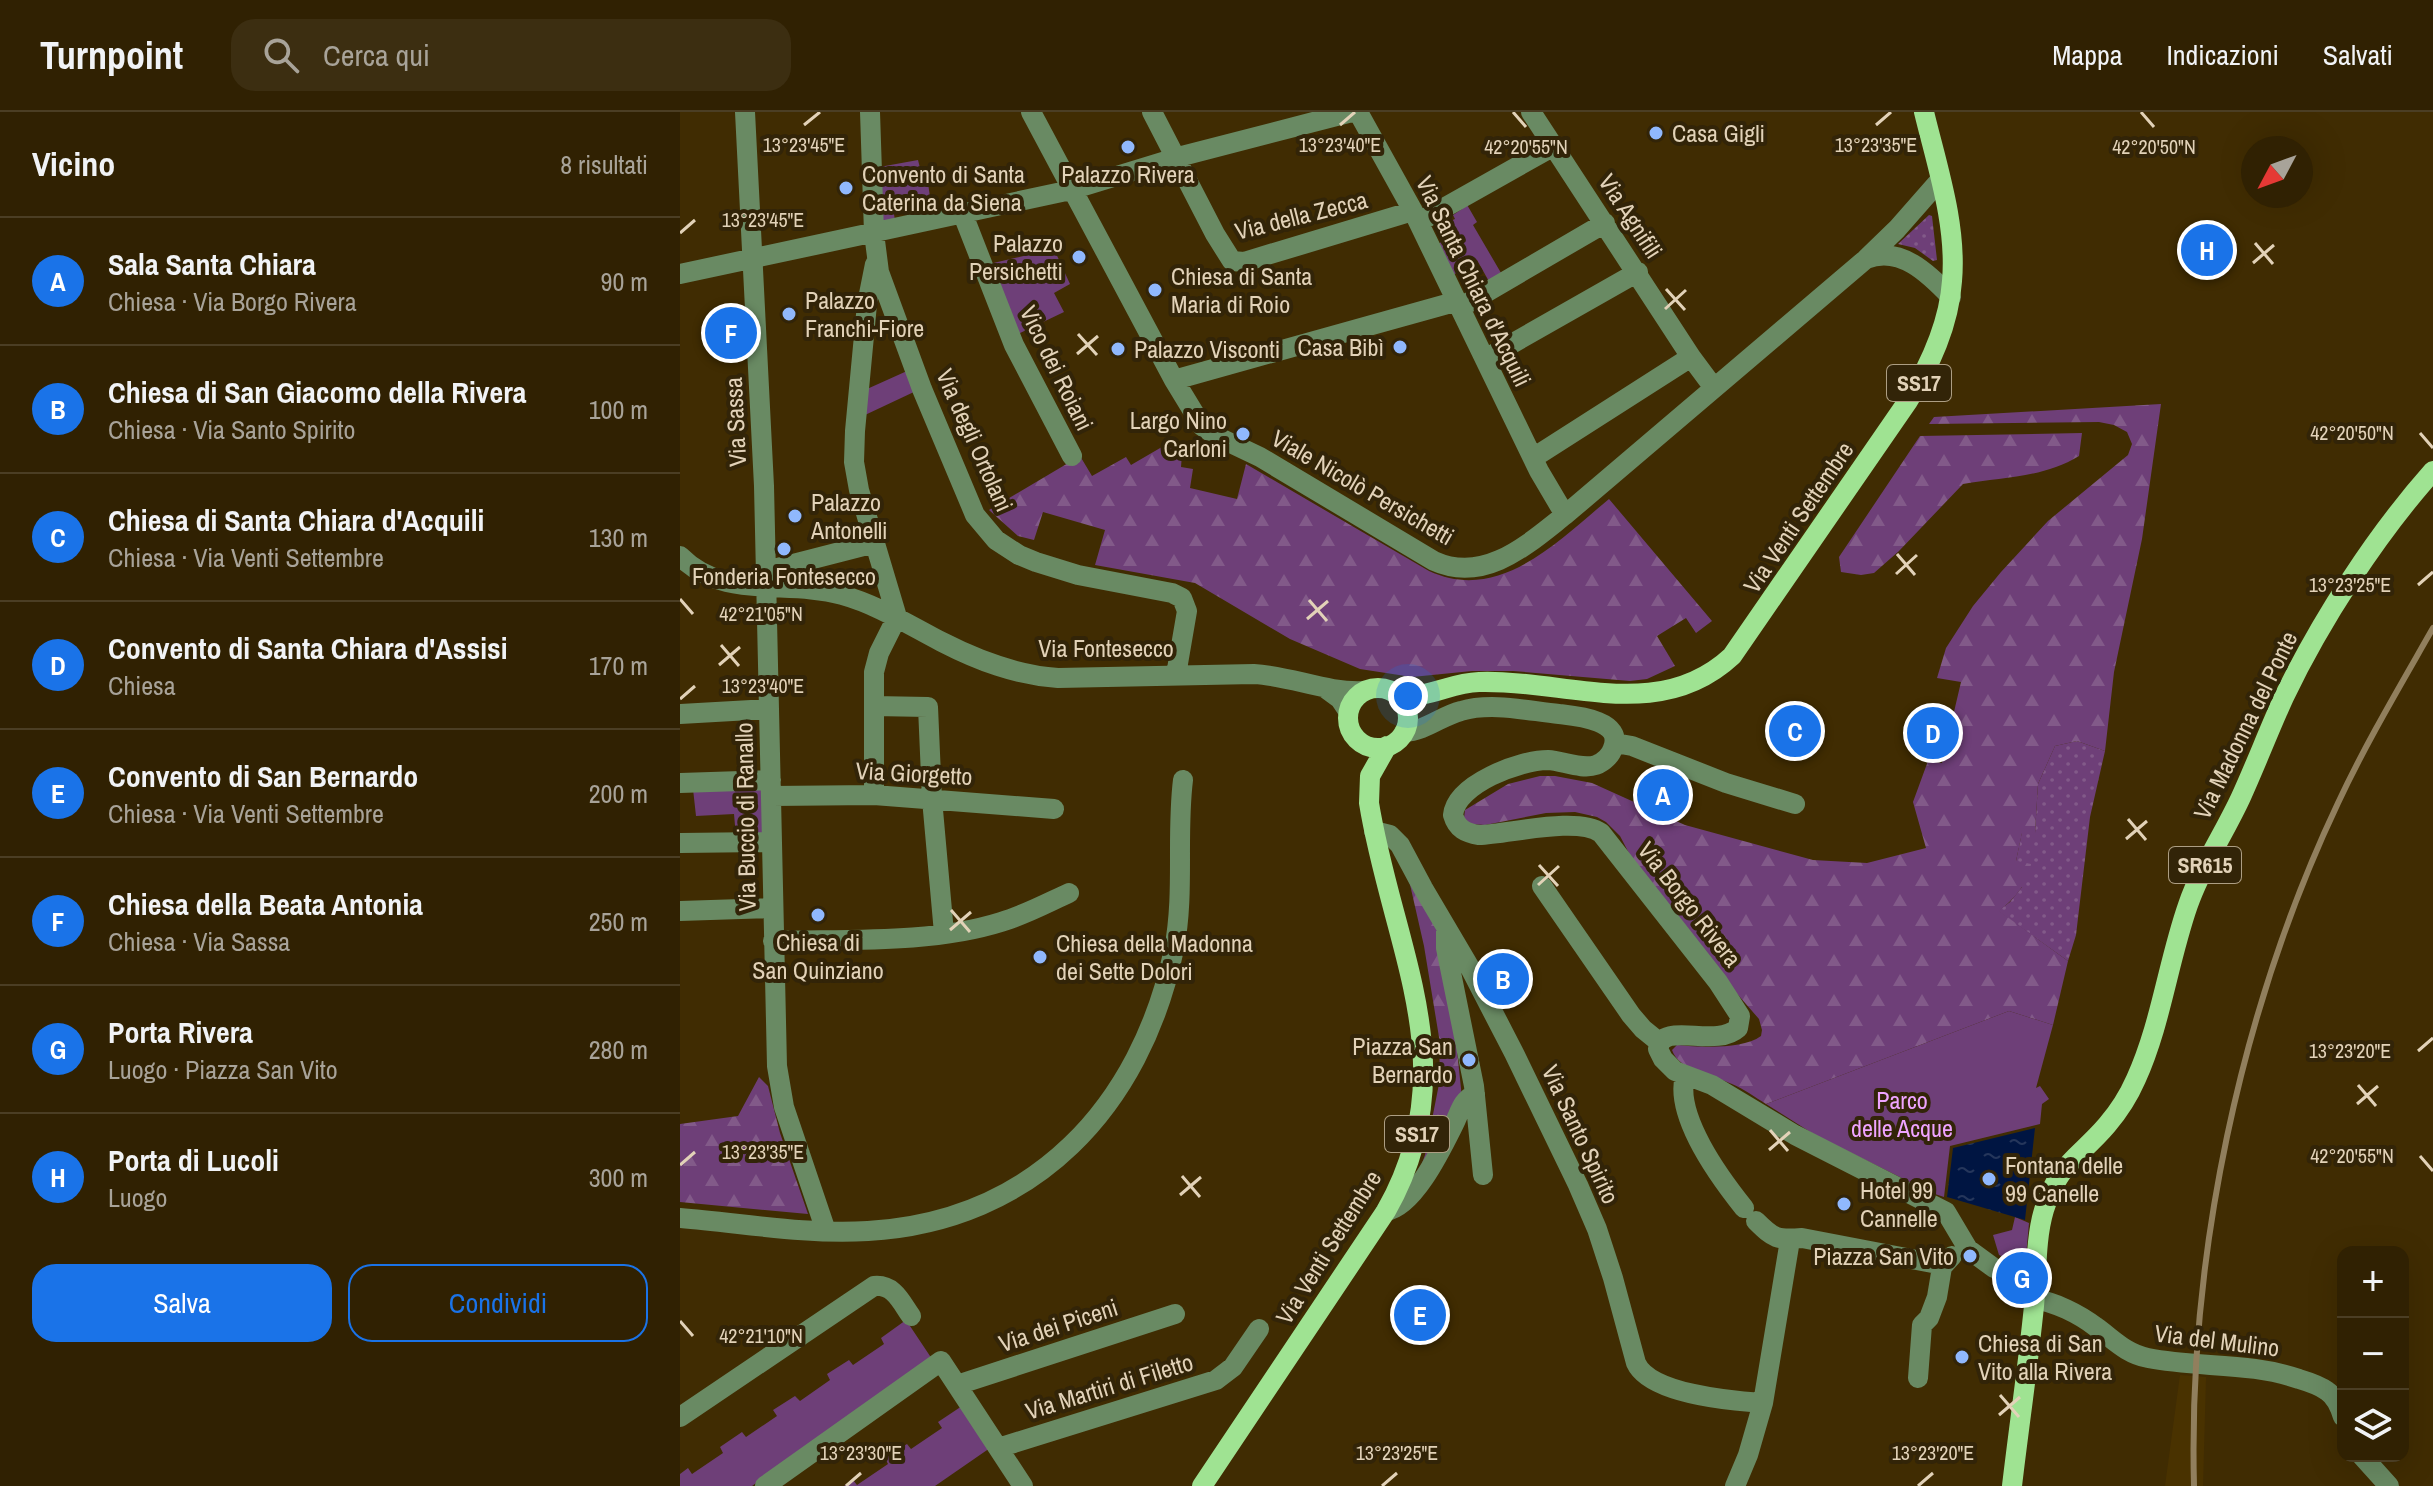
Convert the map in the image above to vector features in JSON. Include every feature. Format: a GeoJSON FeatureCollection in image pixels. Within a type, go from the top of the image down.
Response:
{"type":"FeatureCollection","features":[{"type":"Feature","properties":{"kind":"main road","name":"Via Venti Settembre"},"geometry":{"type":"LineString","coordinates":[[1396,694],[1419,696],[1457,684],[1489,682],[1644,694],[1688,685],[1720,667],[1737,650],[1908,401],[1933,353],[1951,297],[1952,248],[1924,112]]}},
{"type":"Feature","properties":{"kind":"main road","name":"Via Madonna del Ponte"},"geometry":{"type":"LineString","coordinates":[[2029,1284],[2040,1225],[2050,1192],[2068,1162],[2117,1112],[2136,1078],[2161,1004],[2192,893],[2237,806],[2288,689],[2314,640],[2367,556],[2433,471]]}},
{"type":"Feature","properties":{"kind":"main road"},"geometry":{"type":"LineString","coordinates":[[1406,726],[1404,703],[1384,688],[1364,691],[1354,699],[1348,711],[1351,730],[1359,742],[1372,748],[1387,746],[1394,743],[1406,726],[1420,704],[1437,692]]}},
{"type":"Feature","properties":{"kind":"main road","name":"Via Venti Settembre"},"geometry":{"type":"LineString","coordinates":[[1202,1486],[1386,1211],[1401,1182],[1422,1111],[1424,1071],[1416,997],[1374,831],[1368,796],[1370,776],[1359,742]]}},
{"type":"Feature","properties":{"kind":"main road"},"geometry":{"type":"LineString","coordinates":[[1370,776],[1387,746]]}},
{"type":"Feature","properties":{"kind":"main road","name":"SR615"},"geometry":{"type":"LineString","coordinates":[[2012,1486],[2029,1284]]}},
{"type":"Feature","properties":{"kind":"street","name":"Via Sassa"},"geometry":{"type":"LineString","coordinates":[[745,112],[767,578]]}},
{"type":"Feature","properties":{"kind":"street","name":"Via degli Ortolani"},"geometry":{"type":"LineString","coordinates":[[870,112],[876,260],[887,296],[971,506],[985,529],[1008,549],[1047,566],[1091,578],[1172,593],[1182,598],[1187,611],[1176,675]]}},
{"type":"Feature","properties":{"kind":"street","name":"Viale Nicolò Persichetti"},"geometry":{"type":"LineString","coordinates":[[1031,112],[1174,380],[1205,429],[1260,457],[1448,566],[1477,567],[1496,563],[1528,544],[1565,515],[1866,259],[1940,180]]}},
{"type":"Feature","properties":{"kind":"street","name":"Via della Zecca"},"geometry":{"type":"LineString","coordinates":[[1152,112],[1215,234],[1229,259],[1235,262],[1416,216],[1554,146]]}},
{"type":"Feature","properties":{"kind":"street"},"geometry":{"type":"LineString","coordinates":[[680,274],[1071,190],[1176,158],[1355,112]]}},
{"type":"Feature","properties":{"kind":"street","name":"Via Santa Chiara d'Acquili"},"geometry":{"type":"LineString","coordinates":[[1355,112],[1416,216],[1519,432],[1565,515]]}},
{"type":"Feature","properties":{"kind":"street","name":"Via Agnifili"},"geometry":{"type":"LineString","coordinates":[[1531,112],[1714,388]]}},
{"type":"Feature","properties":{"kind":"street","name":"Vico dei Roiani"},"geometry":{"type":"LineString","coordinates":[[962,212],[1014,345],[1072,456]]}},
{"type":"Feature","properties":{"kind":"street"},"geometry":{"type":"LineString","coordinates":[[1174,380],[1460,304],[1605,223]]}},
{"type":"Feature","properties":{"kind":"street"},"geometry":{"type":"LineString","coordinates":[[1866,259],[1888,255],[1911,263],[1951,297]]}},
{"type":"Feature","properties":{"kind":"street"},"geometry":{"type":"LineString","coordinates":[[874,795],[876,662],[897,617],[859,490],[854,446],[867,304],[876,260]]}},
{"type":"Feature","properties":{"kind":"street"},"geometry":{"type":"LineString","coordinates":[[1485,359],[1638,272]]}},
{"type":"Feature","properties":{"kind":"street"},"geometry":{"type":"LineString","coordinates":[[1533,458],[1691,357]]}},
{"type":"Feature","properties":{"kind":"street"},"geometry":{"type":"LineString","coordinates":[[767,578],[875,543]]}},
{"type":"Feature","properties":{"kind":"street","name":"Via Fontesecco"},"geometry":{"type":"LineString","coordinates":[[680,556],[700,574],[729,584],[767,578],[839,594],[897,617],[974,657],[1031,675],[1058,678],[1267,674],[1325,688],[1364,691]]}},
{"type":"Feature","properties":{"kind":"street","name":"Via Buccio di Ranallo"},"geometry":{"type":"LineString","coordinates":[[767,578],[777,1066],[780,1092],[826,1231]]}},
{"type":"Feature","properties":{"kind":"street","name":"Via Fontesecco"},"geometry":{"type":"LineString","coordinates":[[1325,688],[1340,699],[1348,711]]}},
{"type":"Feature","properties":{"kind":"street"},"geometry":{"type":"LineString","coordinates":[[874,706],[928,707],[932,799],[944,933]]}},
{"type":"Feature","properties":{"kind":"street"},"geometry":{"type":"LineString","coordinates":[[1406,726],[1424,729],[1465,709],[1496,708],[1576,716],[1593,720],[1611,731],[1615,743],[1628,744],[1726,783],[1795,804]]}},
{"type":"Feature","properties":{"kind":"street"},"geometry":{"type":"LineString","coordinates":[[680,714],[769,709]]}},
{"type":"Feature","properties":{"kind":"street","name":"Via Borgo Rivera"},"geometry":{"type":"LineString","coordinates":[[1615,743],[1607,758],[1591,766],[1539,761],[1506,769],[1463,795],[1455,805],[1453,815],[1461,829],[1472,834],[1490,835],[1583,825],[1595,829],[1606,838],[1718,982],[1740,1016],[1738,1028],[1727,1035],[1669,1035],[1659,1042]]}},
{"type":"Feature","properties":{"kind":"street"},"geometry":{"type":"LineString","coordinates":[[680,1218],[826,1231],[868,1231],[912,1225],[966,1211],[1020,1186],[1044,1170],[1087,1129],[1127,1076],[1167,977],[1179,915],[1183,780]]}},
{"type":"Feature","properties":{"kind":"street","name":"Via Giorgetto"},"geometry":{"type":"LineString","coordinates":[[680,783],[1054,809]]}},
{"type":"Feature","properties":{"kind":"street","name":"Via Santo Spirito"},"geometry":{"type":"LineString","coordinates":[[1374,831],[1396,839],[1476,979],[1578,1185],[1605,1251],[1625,1329],[1641,1372],[1651,1380],[1702,1396],[1763,1403]]}},
{"type":"Feature","properties":{"kind":"street"},"geometry":{"type":"LineString","coordinates":[[680,843],[772,842]]}},
{"type":"Feature","properties":{"kind":"street"},"geometry":{"type":"LineString","coordinates":[[1542,886],[1631,1015],[1659,1042],[1658,1049],[1671,1068],[1712,1085],[1795,1135],[1942,1209],[1951,1216],[1970,1250],[1994,1268],[2029,1284]]}},
{"type":"Feature","properties":{"kind":"street"},"geometry":{"type":"LineString","coordinates":[[773,941],[911,937],[944,933],[1016,917],[1069,893]]}},
{"type":"Feature","properties":{"kind":"street"},"geometry":{"type":"LineString","coordinates":[[680,911],[773,908]]}},
{"type":"Feature","properties":{"kind":"street"},"geometry":{"type":"LineString","coordinates":[[1447,929],[1446,948],[1475,1094],[1483,1175]]}},
{"type":"Feature","properties":{"kind":"street"},"geometry":{"type":"LineString","coordinates":[[1685,1076],[1683,1094],[1689,1116],[1712,1164],[1750,1214],[1773,1236],[1781,1240],[1802,1238],[1943,1265],[1970,1250],[1981,1232]]}},
{"type":"Feature","properties":{"kind":"street"},"geometry":{"type":"LineString","coordinates":[[1386,1211],[1400,1206],[1416,1188],[1445,1141],[1464,1101],[1475,1094]]}},
{"type":"Feature","properties":{"kind":"street"},"geometry":{"type":"LineString","coordinates":[[1735,1486],[1748,1455],[1763,1403],[1790,1240]]}},
{"type":"Feature","properties":{"kind":"street"},"geometry":{"type":"LineString","coordinates":[[1918,1378],[1922,1325],[1929,1318],[1937,1297],[1943,1265]]}},
{"type":"Feature","properties":{"kind":"street","name":"Via del Mulino"},"geometry":{"type":"LineString","coordinates":[[2029,1284],[2055,1305],[2088,1322],[2139,1356],[2266,1369],[2324,1388],[2337,1406]]}},
{"type":"Feature","properties":{"kind":"street"},"geometry":{"type":"LineString","coordinates":[[680,1417],[874,1286],[887,1287],[911,1316]]}},
{"type":"Feature","properties":{"kind":"street","name":"Via dei Piceni"},"geometry":{"type":"LineString","coordinates":[[957,1385],[1175,1314]]}},
{"type":"Feature","properties":{"kind":"street","name":"Via Martiri di Filetto"},"geometry":{"type":"LineString","coordinates":[[998,1448],[1216,1380],[1233,1367],[1259,1329]]}},
{"type":"Feature","properties":{"kind":"street"},"geometry":{"type":"LineString","coordinates":[[765,1486],[941,1361],[1023,1486]]}},
{"type":"Feature","properties":{"kind":"street"},"geometry":{"type":"LineString","coordinates":[[2367,1462],[2389,1486]]}},
{"type":"Feature","properties":{"kind":"shaded area"},"geometry":{"type":"Polygon","coordinates":[[[2180,1375],[2206,1377],[2203,1486],[2165,1486],[2180,1375]]]}},
{"type":"Feature","properties":{"kind":"green space"},"geometry":{"type":"Polygon","coordinates":[[[918,160],[922,176],[927,176],[930,197],[893,207],[895,221],[876,226],[874,168],[918,160]]]}},
{"type":"Feature","properties":{"kind":"green space"},"geometry":{"type":"Polygon","coordinates":[[[1466,203],[1477,222],[1473,225],[1504,278],[1491,285],[1477,260],[1453,275],[1438,244],[1457,233],[1450,221],[1455,219],[1453,215],[1466,203]]]}},
{"type":"Feature","properties":{"kind":"green space"},"geometry":{"type":"Polygon","coordinates":[[[1929,215],[1932,216],[1937,260],[1933,261],[1915,248],[1898,244],[1929,215]]]}},
{"type":"Feature","properties":{"kind":"green space"},"geometry":{"type":"Polygon","coordinates":[[[1054,249],[1070,284],[1054,293],[1064,312],[1018,334],[989,264],[1054,249]]]}},
{"type":"Feature","properties":{"kind":"green space"},"geometry":{"type":"Polygon","coordinates":[[[907,371],[916,391],[865,415],[867,389],[907,371]]]}},
{"type":"Feature","properties":{"kind":"green space"},"geometry":{"type":"Polygon","coordinates":[[[2161,404],[2142,539],[2114,672],[2105,751],[2077,741],[2055,746],[2038,784],[2035,833],[2022,833],[2016,861],[2031,864],[2027,878],[2020,890],[1999,911],[2068,961],[2053,1025],[2009,1011],[1766,1104],[1736,1086],[1682,1063],[1672,1050],[1677,1045],[1743,1044],[1761,1036],[1759,1019],[1712,965],[1631,857],[1620,836],[1597,817],[1575,812],[1546,813],[1485,825],[1469,824],[1464,818],[1465,810],[1508,784],[1540,776],[1555,776],[1592,783],[1685,825],[1813,860],[1867,863],[1926,848],[1913,802],[1928,761],[1942,763],[1961,682],[1937,678],[1946,648],[1973,606],[2001,572],[2048,521],[2128,455],[2132,444],[2127,432],[2099,422],[1929,424],[1934,417],[2161,404]]]}},
{"type":"Feature","properties":{"kind":"green space"},"geometry":{"type":"Polygon","coordinates":[[[2082,433],[2079,456],[2037,473],[1963,484],[1874,573],[1841,572],[1839,557],[1920,436],[2082,433]]]}},
{"type":"Feature","properties":{"kind":"green space"},"geometry":{"type":"Polygon","coordinates":[[[1167,444],[1182,454],[1181,467],[1193,469],[1190,488],[1237,499],[1246,464],[1429,571],[1455,579],[1480,579],[1504,574],[1527,563],[1609,499],[1712,621],[1696,633],[1686,618],[1657,636],[1675,666],[1647,679],[1630,681],[1513,671],[1472,671],[1412,677],[1360,669],[1290,639],[1195,583],[1095,565],[1105,530],[1043,512],[1034,540],[1018,536],[989,510],[1080,456],[1092,476],[1126,457],[1131,465],[1167,444]]]}},
{"type":"Feature","properties":{"kind":"green space"},"geometry":{"type":"Polygon","coordinates":[[[2077,741],[2105,751],[2090,817],[2076,935],[2068,961],[1998,911],[2022,887],[2016,861],[2022,832],[2035,833],[2038,784],[2055,746],[2077,741]]]}},
{"type":"Feature","properties":{"kind":"green space"},"geometry":{"type":"Polygon","coordinates":[[[765,786],[765,837],[736,837],[734,814],[696,816],[693,789],[765,786]]]}},
{"type":"Feature","properties":{"kind":"green space"},"geometry":{"type":"Polygon","coordinates":[[[1401,845],[1438,915],[1462,1098],[1415,1183],[1425,1155],[1440,1079],[1439,1037],[1424,946],[1401,845]]]}},
{"type":"Feature","properties":{"kind":"green space","name":"Parco delle Acque"},"geometry":{"type":"Polygon","coordinates":[[[2009,1011],[2053,1025],[2036,1088],[2040,1086],[2049,1099],[2042,1104],[2040,1124],[1950,1146],[1944,1197],[1815,1135],[1766,1104],[2009,1011]]]}},
{"type":"Feature","properties":{"kind":"green space"},"geometry":{"type":"Polygon","coordinates":[[[759,1077],[768,1086],[780,1133],[808,1214],[680,1202],[680,1124],[738,1116],[759,1077]]]}},
{"type":"Feature","properties":{"kind":"green space"},"geometry":{"type":"Polygon","coordinates":[[[2015,1217],[2029,1223],[2025,1267],[1999,1255],[1993,1235],[2012,1230],[2015,1217]]]}},
{"type":"Feature","properties":{"kind":"green space"},"geometry":{"type":"Polygon","coordinates":[[[906,1320],[932,1359],[752,1486],[680,1486],[680,1474],[688,1468],[692,1474],[723,1453],[720,1447],[742,1432],[746,1437],[777,1416],[773,1410],[795,1396],[800,1401],[830,1380],[827,1374],[849,1360],[853,1365],[884,1344],[881,1338],[906,1320]]]}},
{"type":"Feature","properties":{"kind":"green space"},"geometry":{"type":"Polygon","coordinates":[[[962,1406],[990,1448],[935,1486],[844,1486],[853,1480],[857,1485],[888,1464],[885,1458],[907,1444],[911,1449],[942,1428],[938,1422],[962,1406]]]}},
{"type":"Feature","properties":{"kind":"water","name":"Fontana delle 99 Canelle"},"geometry":{"type":"Polygon","coordinates":[[[2035,1128],[2025,1220],[1947,1197],[1953,1148],[2035,1128]]]}},
{"type":"Feature","properties":{"kind":"railway"},"geometry":{"type":"LineString","coordinates":[[2194,1486],[2194,1400],[2200,1312],[2211,1224],[2227,1137],[2248,1050],[2273,965],[2303,882],[2338,803],[2433,628]]}},
{"type":"Feature","properties":{"kind":"place","name":"Casa Gigli"},"geometry":{"type":"Point","coordinates":[1656,133]}},
{"type":"Feature","properties":{"kind":"place","name":"Palazzo Rivera"},"geometry":{"type":"Point","coordinates":[1128,147]}},
{"type":"Feature","properties":{"kind":"place","name":"Convento di Santa Caterina da Siena"},"geometry":{"type":"Point","coordinates":[846,188]}},
{"type":"Feature","properties":{"kind":"place","name":"Porta di Lucoli"},"geometry":{"type":"Point","coordinates":[2207,250]}},
{"type":"Feature","properties":{"kind":"place","name":"Palazzo Persichetti"},"geometry":{"type":"Point","coordinates":[1079,257]}},
{"type":"Feature","properties":{"kind":"place","name":"Chiesa di Santa Maria di Roio"},"geometry":{"type":"Point","coordinates":[1155,290]}},
{"type":"Feature","properties":{"kind":"place","name":"Palazzo Franchi-Fiore"},"geometry":{"type":"Point","coordinates":[789,314]}},
{"type":"Feature","properties":{"kind":"place","name":"Chiesa della Beata Antonia"},"geometry":{"type":"Point","coordinates":[731,333]}},
{"type":"Feature","properties":{"kind":"place","name":"Casa Bibì"},"geometry":{"type":"Point","coordinates":[1400,347]}},
{"type":"Feature","properties":{"kind":"place","name":"Palazzo Visconti"},"geometry":{"type":"Point","coordinates":[1118,349]}},
{"type":"Feature","properties":{"kind":"place","name":"Largo Nino Carloni"},"geometry":{"type":"Point","coordinates":[1243,434]}},
{"type":"Feature","properties":{"kind":"place","name":"Palazzo Antonelli"},"geometry":{"type":"Point","coordinates":[795,516]}},
{"type":"Feature","properties":{"kind":"place","name":"Fonderia Fontesecco"},"geometry":{"type":"Point","coordinates":[784,549]}},
{"type":"Feature","properties":{"kind":"place","name":"Chiesa di Santa Chiara d'Acquili"},"geometry":{"type":"Point","coordinates":[1795,731]}},
{"type":"Feature","properties":{"kind":"place","name":"Convento di Santa Chiara d'Assisi"},"geometry":{"type":"Point","coordinates":[1933,733]}},
{"type":"Feature","properties":{"kind":"place","name":"Sala Santa Chiara"},"geometry":{"type":"Point","coordinates":[1663,795]}},
{"type":"Feature","properties":{"kind":"place","name":"Chiesa di San Quinziano"},"geometry":{"type":"Point","coordinates":[818,915]}},
{"type":"Feature","properties":{"kind":"place","name":"Chiesa della Madonna dei Sette Dolori"},"geometry":{"type":"Point","coordinates":[1040,957]}},
{"type":"Feature","properties":{"kind":"place","name":"Chiesa di San Giacomo della Rivera"},"geometry":{"type":"Point","coordinates":[1503,979]}},
{"type":"Feature","properties":{"kind":"place","name":"Piazza San Bernardo"},"geometry":{"type":"Point","coordinates":[1469,1060]}},
{"type":"Feature","properties":{"kind":"place","name":"Fontana delle 99 Canelle"},"geometry":{"type":"Point","coordinates":[1989,1179]}},
{"type":"Feature","properties":{"kind":"place","name":"Hotel 99 Cannelle"},"geometry":{"type":"Point","coordinates":[1844,1204]}},
{"type":"Feature","properties":{"kind":"place","name":"Piazza San Vito"},"geometry":{"type":"Point","coordinates":[1970,1256]}},
{"type":"Feature","properties":{"kind":"place","name":"Porta Rivera"},"geometry":{"type":"Point","coordinates":[2022,1278]}},
{"type":"Feature","properties":{"kind":"place","name":"Convento di San Bernardo"},"geometry":{"type":"Point","coordinates":[1420,1315]}},
{"type":"Feature","properties":{"kind":"place","name":"Chiesa di San Vito alla Rivera"},"geometry":{"type":"Point","coordinates":[1962,1357]}}]}
